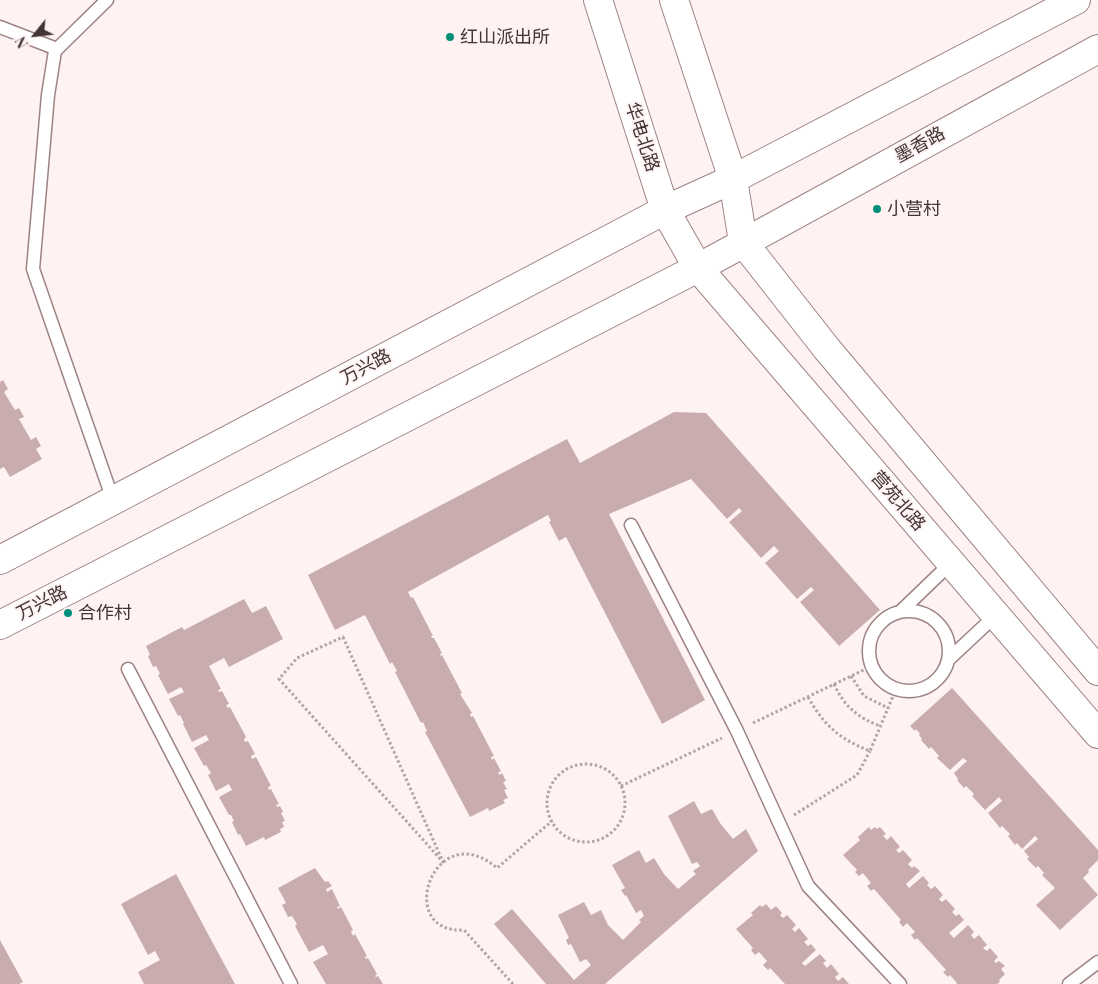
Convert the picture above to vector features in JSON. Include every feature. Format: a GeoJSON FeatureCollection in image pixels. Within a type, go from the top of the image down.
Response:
{"type":"FeatureCollection","features":[{"type":"Feature","properties":{"kind":"main road","name":"华电北路"},"geometry":{"type":"LineString","coordinates":[[598,0],[665,210],[698,268]]}},
{"type":"Feature","properties":{"kind":"main road"},"geometry":{"type":"LineString","coordinates":[[674,0],[734,180],[743,242],[827,349],[1098,671]]}},
{"type":"Feature","properties":{"kind":"main road"},"geometry":{"type":"LineString","coordinates":[[734,180],[1076,0]]}},
{"type":"Feature","properties":{"kind":"main road","name":"墨香路"},"geometry":{"type":"LineString","coordinates":[[698,268],[1098,49]]}},
{"type":"Feature","properties":{"kind":"main road","name":"万兴路"},"geometry":{"type":"LineString","coordinates":[[0,560],[665,210],[734,180]]}},
{"type":"Feature","properties":{"kind":"main road","name":"万兴路"},"geometry":{"type":"LineString","coordinates":[[0,625],[698,268]]}},
{"type":"Feature","properties":{"kind":"main road","name":"营苑北路"},"geometry":{"type":"LineString","coordinates":[[698,268],[1098,734]]}},
{"type":"Feature","properties":{"kind":"lane"},"geometry":{"type":"LineString","coordinates":[[107,0],[55,51],[48,95],[33,269],[113,500]]}},
{"type":"Feature","properties":{"kind":"lane"},"geometry":{"type":"LineString","coordinates":[[0,27],[52,47]]}},
{"type":"Feature","properties":{"kind":"lane"},"geometry":{"type":"LineString","coordinates":[[631,525],[737,730],[808,886],[900,984]]}},
{"type":"Feature","properties":{"kind":"lane"},"geometry":{"type":"LineString","coordinates":[[900,612],[951,562]]}},
{"type":"Feature","properties":{"kind":"lane"},"geometry":{"type":"LineString","coordinates":[[911,611],[922,613],[932,618],[941,626],[947,636],[949,659],[945,670],[938,680],[919,691],[907,692],[896,689],[881,680],[872,666],[869,655],[869,643],[873,632],[889,616],[911,611]]}},
{"type":"Feature","properties":{"kind":"lane"},"geometry":{"type":"LineString","coordinates":[[949,659],[996,615]]}},
{"type":"Feature","properties":{"kind":"lane"},"geometry":{"type":"LineString","coordinates":[[128,669],[291,984]]}},
{"type":"Feature","properties":{"kind":"lane"},"geometry":{"type":"LineString","coordinates":[[1069,984],[1098,962]]}},
{"type":"Feature","properties":{"kind":"path"},"geometry":{"type":"LineString","coordinates":[[343,638],[443,862],[279,679],[297,658],[343,638]]}},
{"type":"Feature","properties":{"kind":"path"},"geometry":{"type":"LineString","coordinates":[[621,786],[872,666]]}},
{"type":"Feature","properties":{"kind":"path"},"geometry":{"type":"LineString","coordinates":[[851,676],[864,696],[888,708]]}},
{"type":"Feature","properties":{"kind":"path"},"geometry":{"type":"LineString","coordinates":[[834,684],[844,703],[851,710],[860,717],[880,726]]}},
{"type":"Feature","properties":{"kind":"path"},"geometry":{"type":"LineString","coordinates":[[780,824],[857,775],[870,751],[896,689]]}},
{"type":"Feature","properties":{"kind":"path"},"geometry":{"type":"LineString","coordinates":[[808,697],[820,717],[836,734],[852,744],[870,751]]}},
{"type":"Feature","properties":{"kind":"path"},"geometry":{"type":"LineString","coordinates":[[585,764],[601,768],[614,777],[621,786],[625,808],[622,818],[609,836],[588,842],[577,841],[566,837],[552,821],[548,810],[550,788],[556,779],[574,766],[585,764]]}},
{"type":"Feature","properties":{"kind":"path"},"geometry":{"type":"LineString","coordinates":[[513,984],[464,930],[450,929],[442,926],[435,920],[426,902],[426,890],[435,869],[443,862],[461,854],[472,854],[481,857],[497,868],[552,821]]}},
{"type":"Feature","properties":{"kind":"building"},"geometry":{"type":"Polygon","coordinates":[[[3,380],[8,389],[4,392],[15,410],[19,408],[24,417],[19,419],[31,440],[36,437],[41,446],[36,449],[42,459],[10,477],[4,467],[0,469],[0,382],[3,380]]]}},
{"type":"Feature","properties":{"kind":"building"},"geometry":{"type":"Polygon","coordinates":[[[674,412],[706,413],[880,610],[839,646],[800,602],[814,590],[811,587],[797,599],[765,563],[779,551],[774,546],[761,558],[729,522],[742,511],[739,508],[727,519],[691,479],[609,514],[705,700],[662,724],[566,537],[559,541],[549,522],[551,521],[548,515],[408,592],[411,598],[413,597],[433,636],[431,636],[432,638],[434,638],[442,653],[440,654],[472,713],[470,714],[471,717],[473,716],[494,756],[491,757],[492,760],[494,758],[501,771],[498,773],[500,775],[502,773],[506,781],[503,782],[507,789],[504,790],[508,798],[503,800],[505,803],[489,811],[488,808],[470,817],[425,732],[427,731],[423,722],[421,723],[395,672],[397,671],[392,662],[390,664],[365,615],[335,630],[308,575],[567,439],[580,463],[674,412]]]}},
{"type":"Feature","properties":{"kind":"building"},"geometry":{"type":"Polygon","coordinates":[[[244,599],[252,613],[266,606],[283,639],[229,667],[224,658],[209,666],[221,689],[218,690],[219,692],[222,691],[229,704],[226,705],[228,708],[230,707],[246,737],[244,739],[245,742],[248,741],[255,754],[251,756],[252,759],[256,757],[271,786],[268,787],[269,790],[271,789],[279,804],[276,805],[277,807],[280,806],[285,821],[282,822],[284,827],[280,829],[281,832],[265,840],[264,837],[246,846],[240,834],[238,835],[231,815],[229,815],[219,797],[232,790],[229,784],[216,791],[208,775],[211,773],[206,765],[204,766],[194,748],[209,740],[206,735],[192,742],[180,715],[178,716],[169,699],[184,692],[181,687],[168,694],[158,675],[160,674],[156,666],[153,667],[146,646],[182,627],[184,630],[244,599]]]}},
{"type":"Feature","properties":{"kind":"building"},"geometry":{"type":"Polygon","coordinates":[[[952,688],[1098,850],[1098,860],[1083,878],[1098,895],[1060,930],[1036,905],[1055,888],[1042,875],[1044,873],[1038,866],[1036,868],[1027,859],[1029,857],[1024,851],[1038,839],[1035,836],[1022,849],[1017,843],[1015,845],[1008,836],[1010,834],[1002,826],[1000,828],[988,813],[1002,801],[999,797],[985,810],[972,796],[974,794],[966,786],[964,788],[957,780],[954,773],[967,761],[963,758],[950,770],[937,758],[939,756],[931,747],[929,749],[921,740],[920,734],[916,729],[915,731],[910,726],[952,688]]]}},
{"type":"Feature","properties":{"kind":"building"},"geometry":{"type":"Polygon","coordinates":[[[694,801],[701,814],[712,809],[733,839],[746,829],[758,851],[605,984],[546,984],[494,924],[512,909],[574,980],[591,965],[586,959],[580,962],[571,944],[568,945],[566,940],[569,938],[558,915],[584,902],[591,915],[601,910],[608,925],[623,940],[641,922],[639,920],[644,916],[641,910],[636,913],[621,890],[625,888],[612,865],[639,850],[646,863],[654,858],[664,874],[678,889],[696,874],[693,871],[700,866],[697,862],[692,864],[668,816],[694,801]]]}},
{"type":"Feature","properties":{"kind":"building"},"geometry":{"type":"Polygon","coordinates":[[[869,827],[871,830],[875,827],[877,829],[880,827],[886,834],[883,836],[887,840],[891,836],[900,847],[896,850],[899,853],[903,850],[912,860],[908,864],[920,871],[906,884],[909,888],[923,876],[931,889],[935,886],[943,895],[939,899],[942,902],[946,899],[955,909],[952,912],[956,916],[959,914],[964,920],[949,933],[954,938],[968,925],[974,932],[971,935],[974,939],[979,935],[987,945],[983,948],[987,951],[990,948],[998,957],[994,961],[996,963],[999,961],[1005,966],[1001,969],[1005,974],[999,980],[1000,982],[997,984],[956,984],[950,975],[948,977],[943,972],[946,970],[917,938],[915,940],[911,935],[915,932],[907,923],[903,927],[899,922],[901,920],[874,889],[871,891],[867,886],[871,883],[863,873],[859,876],[855,872],[857,870],[843,855],[860,840],[858,837],[869,827]]]}},
{"type":"Feature","properties":{"kind":"building"},"geometry":{"type":"Polygon","coordinates":[[[315,868],[325,882],[328,881],[332,886],[326,889],[327,892],[332,889],[340,906],[337,907],[338,909],[341,907],[353,930],[351,931],[353,936],[355,934],[367,956],[365,957],[366,959],[368,958],[377,974],[375,976],[378,976],[383,984],[326,984],[313,962],[328,954],[323,945],[309,952],[295,926],[297,924],[292,916],[288,917],[282,905],[286,903],[278,888],[315,868]]]}},
{"type":"Feature","properties":{"kind":"building"},"geometry":{"type":"Polygon","coordinates":[[[176,874],[235,984],[144,984],[138,972],[160,960],[155,951],[148,955],[121,904],[176,874]]]}},
{"type":"Feature","properties":{"kind":"building"},"geometry":{"type":"Polygon","coordinates":[[[766,904],[771,910],[776,906],[782,913],[780,915],[783,918],[787,915],[796,925],[792,929],[795,932],[799,928],[808,939],[804,942],[808,946],[811,944],[816,950],[802,963],[805,966],[820,954],[826,961],[823,963],[827,968],[831,964],[839,974],[835,977],[838,981],[843,977],[849,984],[785,984],[770,968],[768,970],[763,965],[767,961],[759,952],[755,955],[751,950],[753,948],[736,929],[753,915],[751,913],[760,905],[762,907],[766,904]]]}},
{"type":"Feature","properties":{"kind":"building"},"geometry":{"type":"Polygon","coordinates":[[[0,940],[23,982],[19,984],[0,984],[0,940]]]}},
{"type":"Feature","properties":{"kind":"place","name":"红山派出所"},"geometry":{"type":"Point","coordinates":[450,37]}},
{"type":"Feature","properties":{"kind":"place","name":"小营村"},"geometry":{"type":"Point","coordinates":[877,209]}},
{"type":"Feature","properties":{"kind":"place","name":"合作村"},"geometry":{"type":"Point","coordinates":[68,613]}}]}
